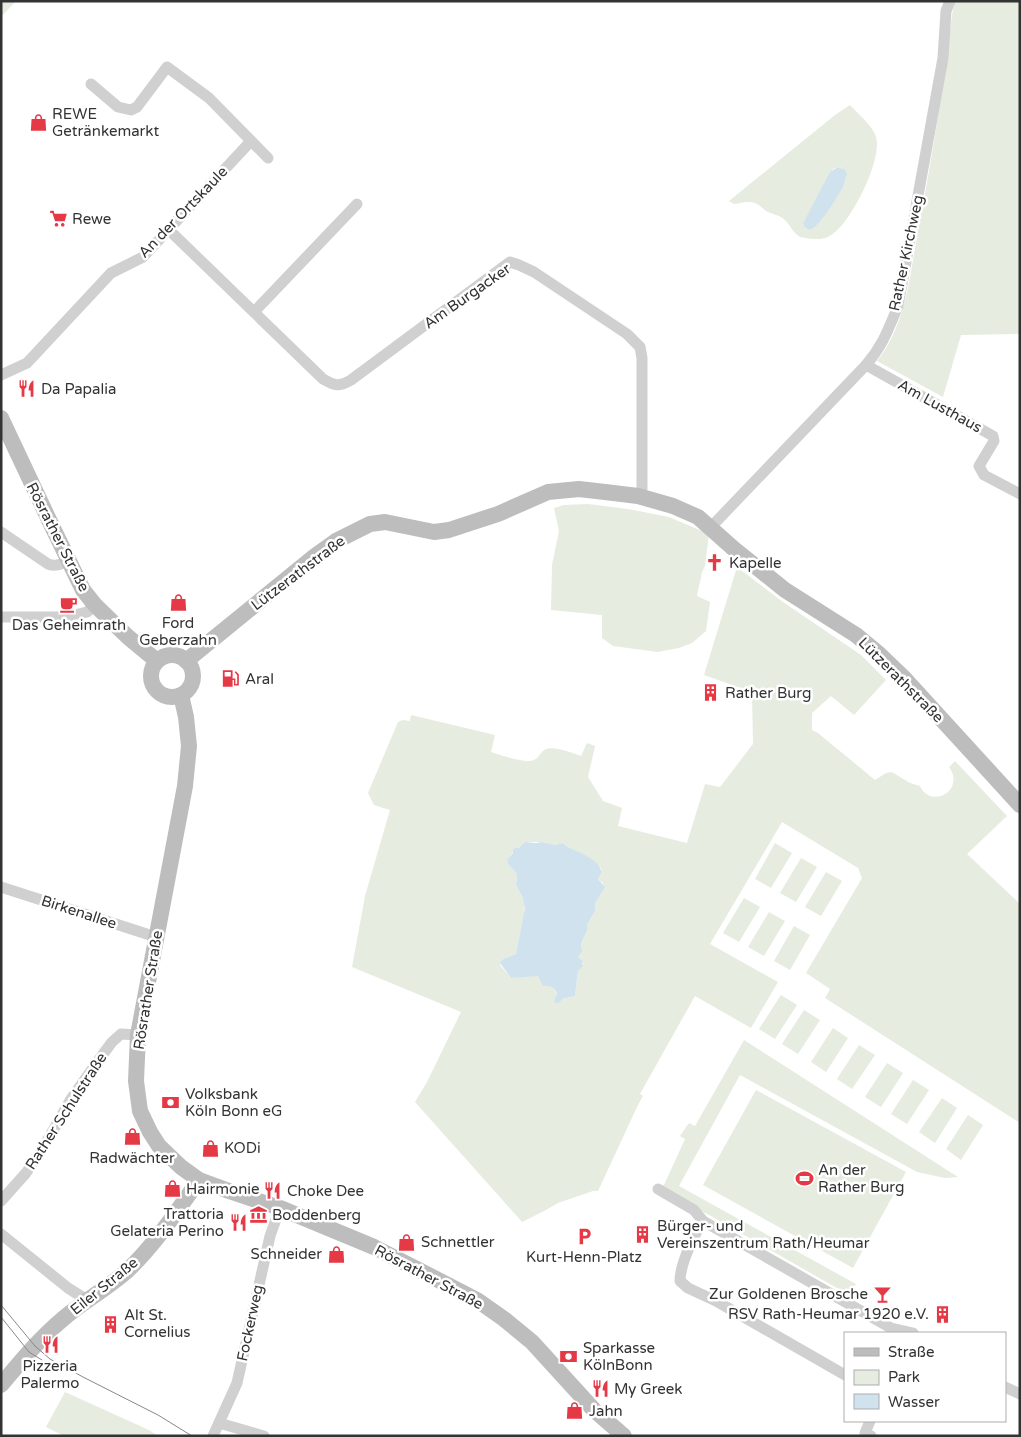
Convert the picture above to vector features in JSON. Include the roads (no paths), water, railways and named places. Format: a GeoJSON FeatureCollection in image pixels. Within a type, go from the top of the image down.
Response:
{"type":"FeatureCollection","features":[{"type":"Feature","properties":{"kind":"main road","name":"Rösrather Straße"},"geometry":{"type":"LineString","coordinates":[[1,418],[68,561],[84,590],[128,637],[157,661]]}},
{"type":"Feature","properties":{"kind":"main road","name":"Lützerathstraße"},"geometry":{"type":"LineString","coordinates":[[186,661],[329,545],[370,524],[385,522],[434,532],[449,530],[476,522],[548,492],[579,489],[638,496],[686,510],[698,517],[734,549],[786,590],[856,635],[903,677],[1020,805]]}},
{"type":"Feature","properties":{"kind":"main road"},"geometry":{"type":"LineString","coordinates":[[175,655],[186,661],[193,673],[190,686],[186,691],[181,695],[168,697],[156,690],[151,679],[153,666],[157,661],[162,657],[175,655]]}},
{"type":"Feature","properties":{"kind":"main road","name":"Rösrather Straße"},"geometry":{"type":"LineString","coordinates":[[181,695],[186,717],[189,746],[183,795],[138,1035],[136,1082],[140,1111],[144,1122],[159,1146],[181,1167],[199,1180],[280,1208],[374,1247],[477,1300],[504,1318],[532,1342],[594,1410],[624,1436]]}},
{"type":"Feature","properties":{"kind":"main road","name":"Eiler Straße"},"geometry":{"type":"LineString","coordinates":[[1,1385],[43,1336],[128,1270],[161,1232],[199,1180]]}},
{"type":"Feature","properties":{"kind":"street","name":"Rather Kirchweg"},"geometry":{"type":"LineString","coordinates":[[711,527],[866,364],[883,342],[898,306],[944,58],[946,11],[950,1]]}},
{"type":"Feature","properties":{"kind":"street"},"geometry":{"type":"LineString","coordinates":[[91,84],[118,107],[130,110],[137,107],[167,67],[209,98],[268,158]]}},
{"type":"Feature","properties":{"kind":"street","name":"An der Ortskaule"},"geometry":{"type":"LineString","coordinates":[[1,375],[27,363],[111,274],[143,257],[251,141]]}},
{"type":"Feature","properties":{"kind":"street"},"geometry":{"type":"LineString","coordinates":[[254,312],[357,204]]}},
{"type":"Feature","properties":{"kind":"street","name":"Am Burgacker"},"geometry":{"type":"LineString","coordinates":[[168,229],[323,379],[332,385],[342,386],[510,262],[534,272],[627,334],[640,347],[642,358],[642,489],[638,496]]}},
{"type":"Feature","properties":{"kind":"street","name":"Am Lusthaus"},"geometry":{"type":"LineString","coordinates":[[866,364],[994,436],[994,441],[979,466],[984,475],[1020,494]]}},
{"type":"Feature","properties":{"kind":"street"},"geometry":{"type":"LineString","coordinates":[[1,532],[48,564],[57,566],[68,561]]}},
{"type":"Feature","properties":{"kind":"street"},"geometry":{"type":"LineString","coordinates":[[1,617],[65,617],[87,612],[96,605]]}},
{"type":"Feature","properties":{"kind":"street","name":"Birkenallee"},"geometry":{"type":"LineString","coordinates":[[1,887],[156,937]]}},
{"type":"Feature","properties":{"kind":"street","name":"Rather Schulstraße"},"geometry":{"type":"LineString","coordinates":[[1,1201],[26,1173],[43,1148],[71,1099],[112,1042],[122,1034],[138,1035]]}},
{"type":"Feature","properties":{"kind":"street"},"geometry":{"type":"LineString","coordinates":[[658,1190],[694,1210],[703,1221],[890,1330],[905,1332]]}},
{"type":"Feature","properties":{"kind":"street","name":"Fockerweg"},"geometry":{"type":"LineString","coordinates":[[213,1436],[238,1383],[270,1236],[280,1208]]}},
{"type":"Feature","properties":{"kind":"street"},"geometry":{"type":"LineString","coordinates":[[703,1221],[680,1272],[680,1281],[688,1288],[716,1301],[844,1375]]}},
{"type":"Feature","properties":{"kind":"street"},"geometry":{"type":"LineString","coordinates":[[1,1234],[68,1288],[87,1300]]}},
{"type":"Feature","properties":{"kind":"street"},"geometry":{"type":"LineString","coordinates":[[1006,1387],[1020,1394]]}},
{"type":"Feature","properties":{"kind":"street"},"geometry":{"type":"LineString","coordinates":[[870,1422],[866,1433],[871,1436]]}},
{"type":"Feature","properties":{"kind":"street"},"geometry":{"type":"LineString","coordinates":[[219,1423],[264,1436]]}},
{"type":"Feature","properties":{"kind":"water"},"geometry":{"type":"Polygon","coordinates":[[[838,167],[845,170],[847,174],[841,190],[819,223],[811,229],[807,229],[803,223],[830,172],[838,167]]]}},
{"type":"Feature","properties":{"kind":"water"},"geometry":{"type":"Polygon","coordinates":[[[525,842],[542,842],[555,845],[563,843],[590,858],[599,866],[602,872],[598,879],[605,887],[595,903],[595,911],[587,925],[587,931],[581,945],[582,951],[578,957],[584,962],[578,971],[575,996],[563,999],[559,1003],[554,1001],[557,994],[555,990],[552,987],[543,986],[538,976],[511,978],[500,963],[503,959],[516,954],[525,908],[523,898],[516,885],[517,874],[508,864],[507,859],[513,853],[513,849],[519,848],[525,842]]]}},
{"type":"Feature","properties":{"kind":"tram line"},"geometry":{"type":"LineString","coordinates":[[1,1305],[35,1346],[50,1359],[158,1415],[192,1436]]}},
{"type":"Feature","properties":{"kind":"tram line"},"geometry":{"type":"LineString","coordinates":[[1,1317],[29,1352],[42,1360]]}},
{"type":"Feature","properties":{"kind":"place","name":"REWE Getränkemarkt"},"geometry":{"type":"Point","coordinates":[38,123]}},
{"type":"Feature","properties":{"kind":"place","name":"Rewe"},"geometry":{"type":"Point","coordinates":[58,219]}},
{"type":"Feature","properties":{"kind":"place","name":"Da Papalia"},"geometry":{"type":"Point","coordinates":[27,389]}},
{"type":"Feature","properties":{"kind":"place","name":"Kapelle"},"geometry":{"type":"Point","coordinates":[715,563]}},
{"type":"Feature","properties":{"kind":"place","name":"Ford Geberzahn"},"geometry":{"type":"Point","coordinates":[178,602]}},
{"type":"Feature","properties":{"kind":"place","name":"Das Geheimrath"},"geometry":{"type":"Point","coordinates":[69,604]}},
{"type":"Feature","properties":{"kind":"place","name":"Aral"},"geometry":{"type":"Point","coordinates":[231,679]}},
{"type":"Feature","properties":{"kind":"place","name":"Rather Burg"},"geometry":{"type":"Point","coordinates":[711,693]}},
{"type":"Feature","properties":{"kind":"place","name":"Volksbank Köln Bonn eG"},"geometry":{"type":"Point","coordinates":[171,1103]}},
{"type":"Feature","properties":{"kind":"place","name":"Radwächter"},"geometry":{"type":"Point","coordinates":[132,1137]}},
{"type":"Feature","properties":{"kind":"place","name":"KODi"},"geometry":{"type":"Point","coordinates":[210,1148]}},
{"type":"Feature","properties":{"kind":"place","name":"An der Rather Burg"},"geometry":{"type":"Point","coordinates":[804,1179]}},
{"type":"Feature","properties":{"kind":"place","name":"Hairmonie"},"geometry":{"type":"Point","coordinates":[172,1189]}},
{"type":"Feature","properties":{"kind":"place","name":"Choke Dee"},"geometry":{"type":"Point","coordinates":[273,1191]}},
{"type":"Feature","properties":{"kind":"place","name":"Boddenberg"},"geometry":{"type":"Point","coordinates":[258,1215]}},
{"type":"Feature","properties":{"kind":"place","name":"Trattoria Gelateria Perino"},"geometry":{"type":"Point","coordinates":[238,1223]}},
{"type":"Feature","properties":{"kind":"place","name":"Bürger- und Vereinszentrum Rath/Heumar"},"geometry":{"type":"Point","coordinates":[643,1235]}},
{"type":"Feature","properties":{"kind":"place","name":"Kurt-Henn-Platz"},"geometry":{"type":"Point","coordinates":[584,1236]}},
{"type":"Feature","properties":{"kind":"place","name":"Schnettler"},"geometry":{"type":"Point","coordinates":[407,1242]}},
{"type":"Feature","properties":{"kind":"place","name":"Schneider"},"geometry":{"type":"Point","coordinates":[336,1254]}},
{"type":"Feature","properties":{"kind":"place","name":"Zur Goldenen Brosche"},"geometry":{"type":"Point","coordinates":[882,1294]}},
{"type":"Feature","properties":{"kind":"place","name":"RSV Rath-Heumar 1920 e.V."},"geometry":{"type":"Point","coordinates":[943,1314]}},
{"type":"Feature","properties":{"kind":"place","name":"Alt St. Cornelius"},"geometry":{"type":"Point","coordinates":[110,1324]}},
{"type":"Feature","properties":{"kind":"place","name":"Pizzeria Palermo"},"geometry":{"type":"Point","coordinates":[50,1345]}},
{"type":"Feature","properties":{"kind":"place","name":"Sparkasse KölnBonn"},"geometry":{"type":"Point","coordinates":[569,1357]}},
{"type":"Feature","properties":{"kind":"place","name":"My Greek"},"geometry":{"type":"Point","coordinates":[600,1389]}},
{"type":"Feature","properties":{"kind":"place","name":"Jahn"},"geometry":{"type":"Point","coordinates":[575,1411]}}]}
